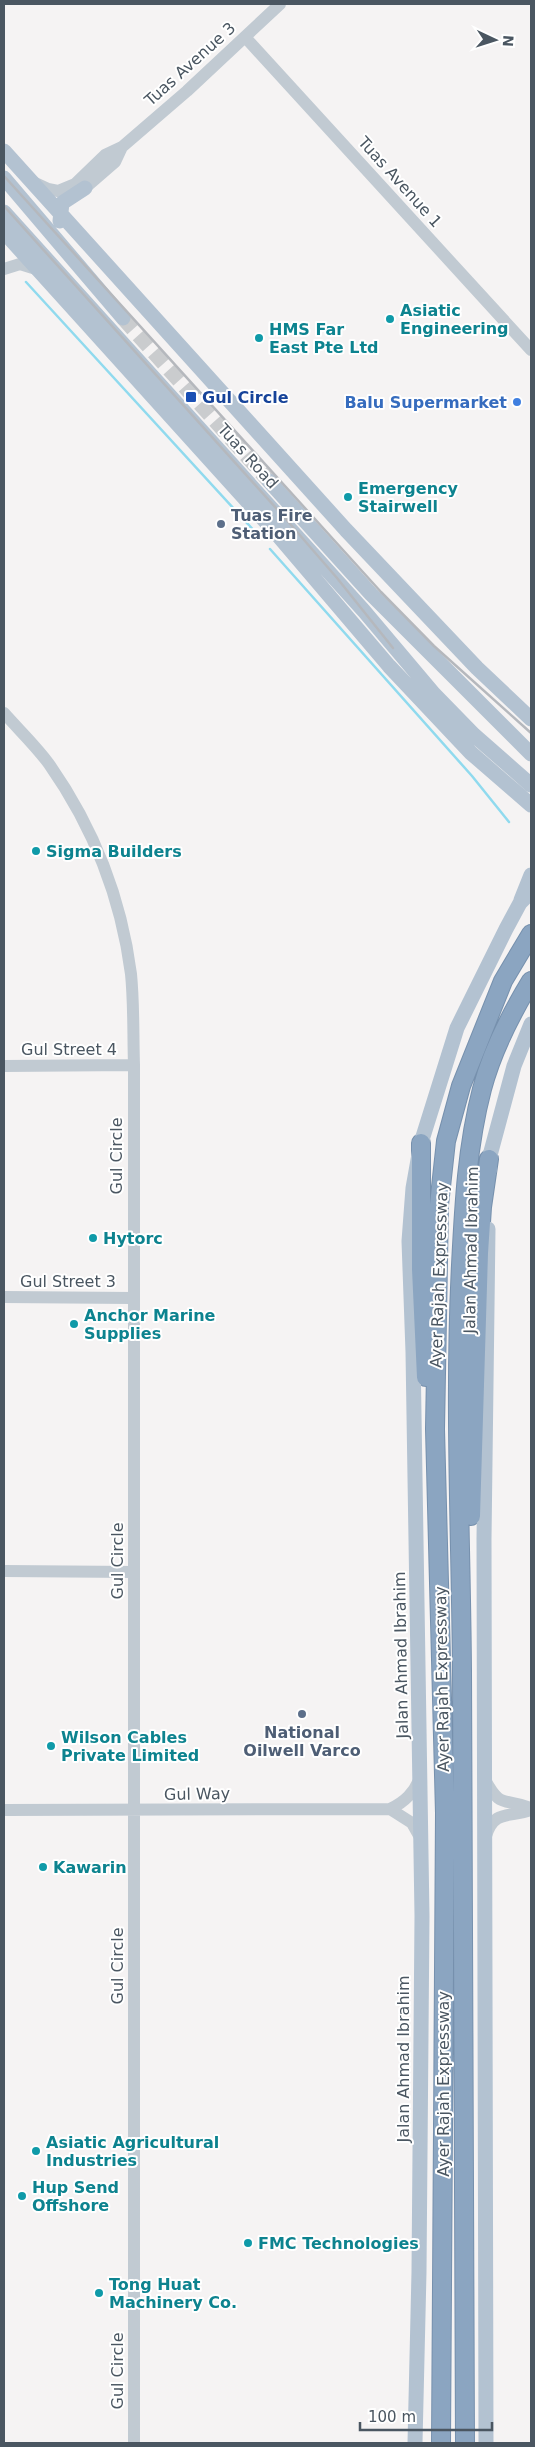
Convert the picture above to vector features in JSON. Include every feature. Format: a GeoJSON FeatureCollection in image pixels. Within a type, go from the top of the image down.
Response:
{"type":"FeatureCollection","features":[{"type":"Feature","properties":{"kind":"highway","name":"Ayer Rajah Expressway"},"geometry":{"type":"LineString","coordinates":[[441,2443],[445,1813],[435,1429],[439,1205],[446,1141],[461,1086],[479,1037],[504,981],[531,934]]}},
{"type":"Feature","properties":{"kind":"highway","name":"Ayer Rajah Expressway"},"geometry":{"type":"LineString","coordinates":[[465,2443],[462,1674],[458,1390],[464,1200],[473,1127],[483,1084],[516,1007],[531,981]]}},
{"type":"Feature","properties":{"kind":"highway"},"geometry":{"type":"LineString","coordinates":[[422,1143],[421,1269],[426,1386],[429,1413],[435,1429]]}},
{"type":"Feature","properties":{"kind":"highway"},"geometry":{"type":"LineString","coordinates":[[462,1674],[470,1528],[479,1253],[482,1207],[490,1160]]}},
{"type":"Feature","properties":{"kind":"highway"},"geometry":{"type":"LineString","coordinates":[[432,2443],[441,2367]]}},
{"type":"Feature","properties":{"kind":"main road","name":"Tuas Road"},"geometry":{"type":"LineString","coordinates":[[4,151],[352,536],[477,668],[531,719]]}},
{"type":"Feature","properties":{"kind":"main road"},"geometry":{"type":"LineString","coordinates":[[4,178],[123,318]]}},
{"type":"Feature","properties":{"kind":"main road"},"geometry":{"type":"LineString","coordinates":[[85,188],[62,203],[60,214],[62,231],[68,243],[84,262],[87,276]]}},
{"type":"Feature","properties":{"kind":"main road"},"geometry":{"type":"LineString","coordinates":[[81,238],[76,229],[73,209],[76,199],[85,188]]}},
{"type":"Feature","properties":{"kind":"main road","name":"Tuas Road"},"geometry":{"type":"LineString","coordinates":[[4,212],[358,604],[434,694],[474,735],[531,785]]}},
{"type":"Feature","properties":{"kind":"main road","name":"Tuas Road"},"geometry":{"type":"LineString","coordinates":[[4,232],[275,532],[388,666],[471,753],[531,805]]}},
{"type":"Feature","properties":{"kind":"main road","name":"Tuas Road"},"geometry":{"type":"LineString","coordinates":[[269,480],[372,594],[500,725],[531,754]]}},
{"type":"Feature","properties":{"kind":"main road"},"geometry":{"type":"LineString","coordinates":[[526,902],[531,875]]}},
{"type":"Feature","properties":{"kind":"main road","name":"Jalan Ahmad Ibrahim"},"geometry":{"type":"LineString","coordinates":[[415,2443],[419,2253],[421,1777],[409,1241],[413,1188],[422,1143],[457,1028],[531,892]]}},
{"type":"Feature","properties":{"kind":"main road","name":"Jalan Ahmad Ibrahim"},"geometry":{"type":"LineString","coordinates":[[486,2443],[484,1539],[490,1160],[512,1073],[531,1024]]}},
{"type":"Feature","properties":{"kind":"street","name":"Tuas Avenue 3"},"geometry":{"type":"LineString","coordinates":[[28,179],[48,190],[58,191],[75,184],[105,156],[122,147],[280,4]]}},
{"type":"Feature","properties":{"kind":"street","name":"Tuas Avenue 1"},"geometry":{"type":"LineString","coordinates":[[245,37],[531,350]]}},
{"type":"Feature","properties":{"kind":"street","name":"Tuas Avenue 3"},"geometry":{"type":"LineString","coordinates":[[85,188],[115,162],[122,147]]}},
{"type":"Feature","properties":{"kind":"street"},"geometry":{"type":"LineString","coordinates":[[4,269],[20,264],[31,266],[41,272]]}},
{"type":"Feature","properties":{"kind":"street","name":"Gul Circle"},"geometry":{"type":"LineString","coordinates":[[4,713],[48,763],[90,832],[104,864],[118,906],[131,976],[134,1065],[132,1298],[134,1572],[132,1811],[134,2443]]}},
{"type":"Feature","properties":{"kind":"street","name":"Gul Street 4"},"geometry":{"type":"LineString","coordinates":[[4,1066],[134,1065]]}},
{"type":"Feature","properties":{"kind":"street","name":"Gul Street 3"},"geometry":{"type":"LineString","coordinates":[[4,1298],[132,1298]]}},
{"type":"Feature","properties":{"kind":"street"},"geometry":{"type":"LineString","coordinates":[[4,1571],[134,1572]]}},
{"type":"Feature","properties":{"kind":"street"},"geometry":{"type":"LineString","coordinates":[[421,1777],[416,1788],[405,1801],[390,1809],[412,1823],[421,1839]]}},
{"type":"Feature","properties":{"kind":"street"},"geometry":{"type":"LineString","coordinates":[[484,1778],[493,1795],[499,1800],[531,1809]]}},
{"type":"Feature","properties":{"kind":"street","name":"Gul Way"},"geometry":{"type":"LineString","coordinates":[[4,1810],[390,1809]]}},
{"type":"Feature","properties":{"kind":"street"},"geometry":{"type":"LineString","coordinates":[[484,1841],[494,1820],[502,1815],[531,1809]]}},
{"type":"Feature","properties":{"kind":"waterway"},"geometry":{"type":"LineString","coordinates":[[26,282],[257,534]]}},
{"type":"Feature","properties":{"kind":"waterway"},"geometry":{"type":"LineString","coordinates":[[270,549],[472,776],[509,822]]}},
{"type":"Feature","properties":{"kind":"tunnel"},"geometry":{"type":"LineString","coordinates":[[123,318],[269,481]]}},
{"type":"Feature","properties":{"kind":"railway"},"geometry":{"type":"LineString","coordinates":[[4,176],[381,592],[434,646],[531,733]]}},
{"type":"Feature","properties":{"kind":"railway"},"geometry":{"type":"LineString","coordinates":[[4,206],[285,518],[337,578],[393,648]]}},
{"type":"Feature","properties":{"kind":"place","name":"Asiatic Engineering"},"geometry":{"type":"Point","coordinates":[390,319]}},
{"type":"Feature","properties":{"kind":"place","name":"HMS Far East Pte Ltd"},"geometry":{"type":"Point","coordinates":[259,338]}},
{"type":"Feature","properties":{"kind":"place","name":"Gul Circle"},"geometry":{"type":"Point","coordinates":[191,397]}},
{"type":"Feature","properties":{"kind":"place","name":"Balu Supermarket"},"geometry":{"type":"Point","coordinates":[517,402]}},
{"type":"Feature","properties":{"kind":"place","name":"Emergency Stairwell"},"geometry":{"type":"Point","coordinates":[348,497]}},
{"type":"Feature","properties":{"kind":"place","name":"Tuas Fire Station"},"geometry":{"type":"Point","coordinates":[221,524]}},
{"type":"Feature","properties":{"kind":"place","name":"Sigma Builders"},"geometry":{"type":"Point","coordinates":[36,851]}},
{"type":"Feature","properties":{"kind":"place","name":"Hytorc"},"geometry":{"type":"Point","coordinates":[93,1238]}},
{"type":"Feature","properties":{"kind":"place","name":"Anchor Marine Supplies"},"geometry":{"type":"Point","coordinates":[74,1324]}},
{"type":"Feature","properties":{"kind":"place","name":"National Oilwell Varco"},"geometry":{"type":"Point","coordinates":[302,1714]}},
{"type":"Feature","properties":{"kind":"place","name":"Wilson Cables Private Limited"},"geometry":{"type":"Point","coordinates":[51,1746]}},
{"type":"Feature","properties":{"kind":"place","name":"Kawarin"},"geometry":{"type":"Point","coordinates":[43,1867]}},
{"type":"Feature","properties":{"kind":"place","name":"Asiatic Agricultural Industries"},"geometry":{"type":"Point","coordinates":[36,2151]}},
{"type":"Feature","properties":{"kind":"place","name":"Hup Send Offshore"},"geometry":{"type":"Point","coordinates":[22,2196]}},
{"type":"Feature","properties":{"kind":"place","name":"FMC Technologies"},"geometry":{"type":"Point","coordinates":[248,2243]}},
{"type":"Feature","properties":{"kind":"place","name":"Tong Huat Machinery Co."},"geometry":{"type":"Point","coordinates":[99,2293]}}]}
